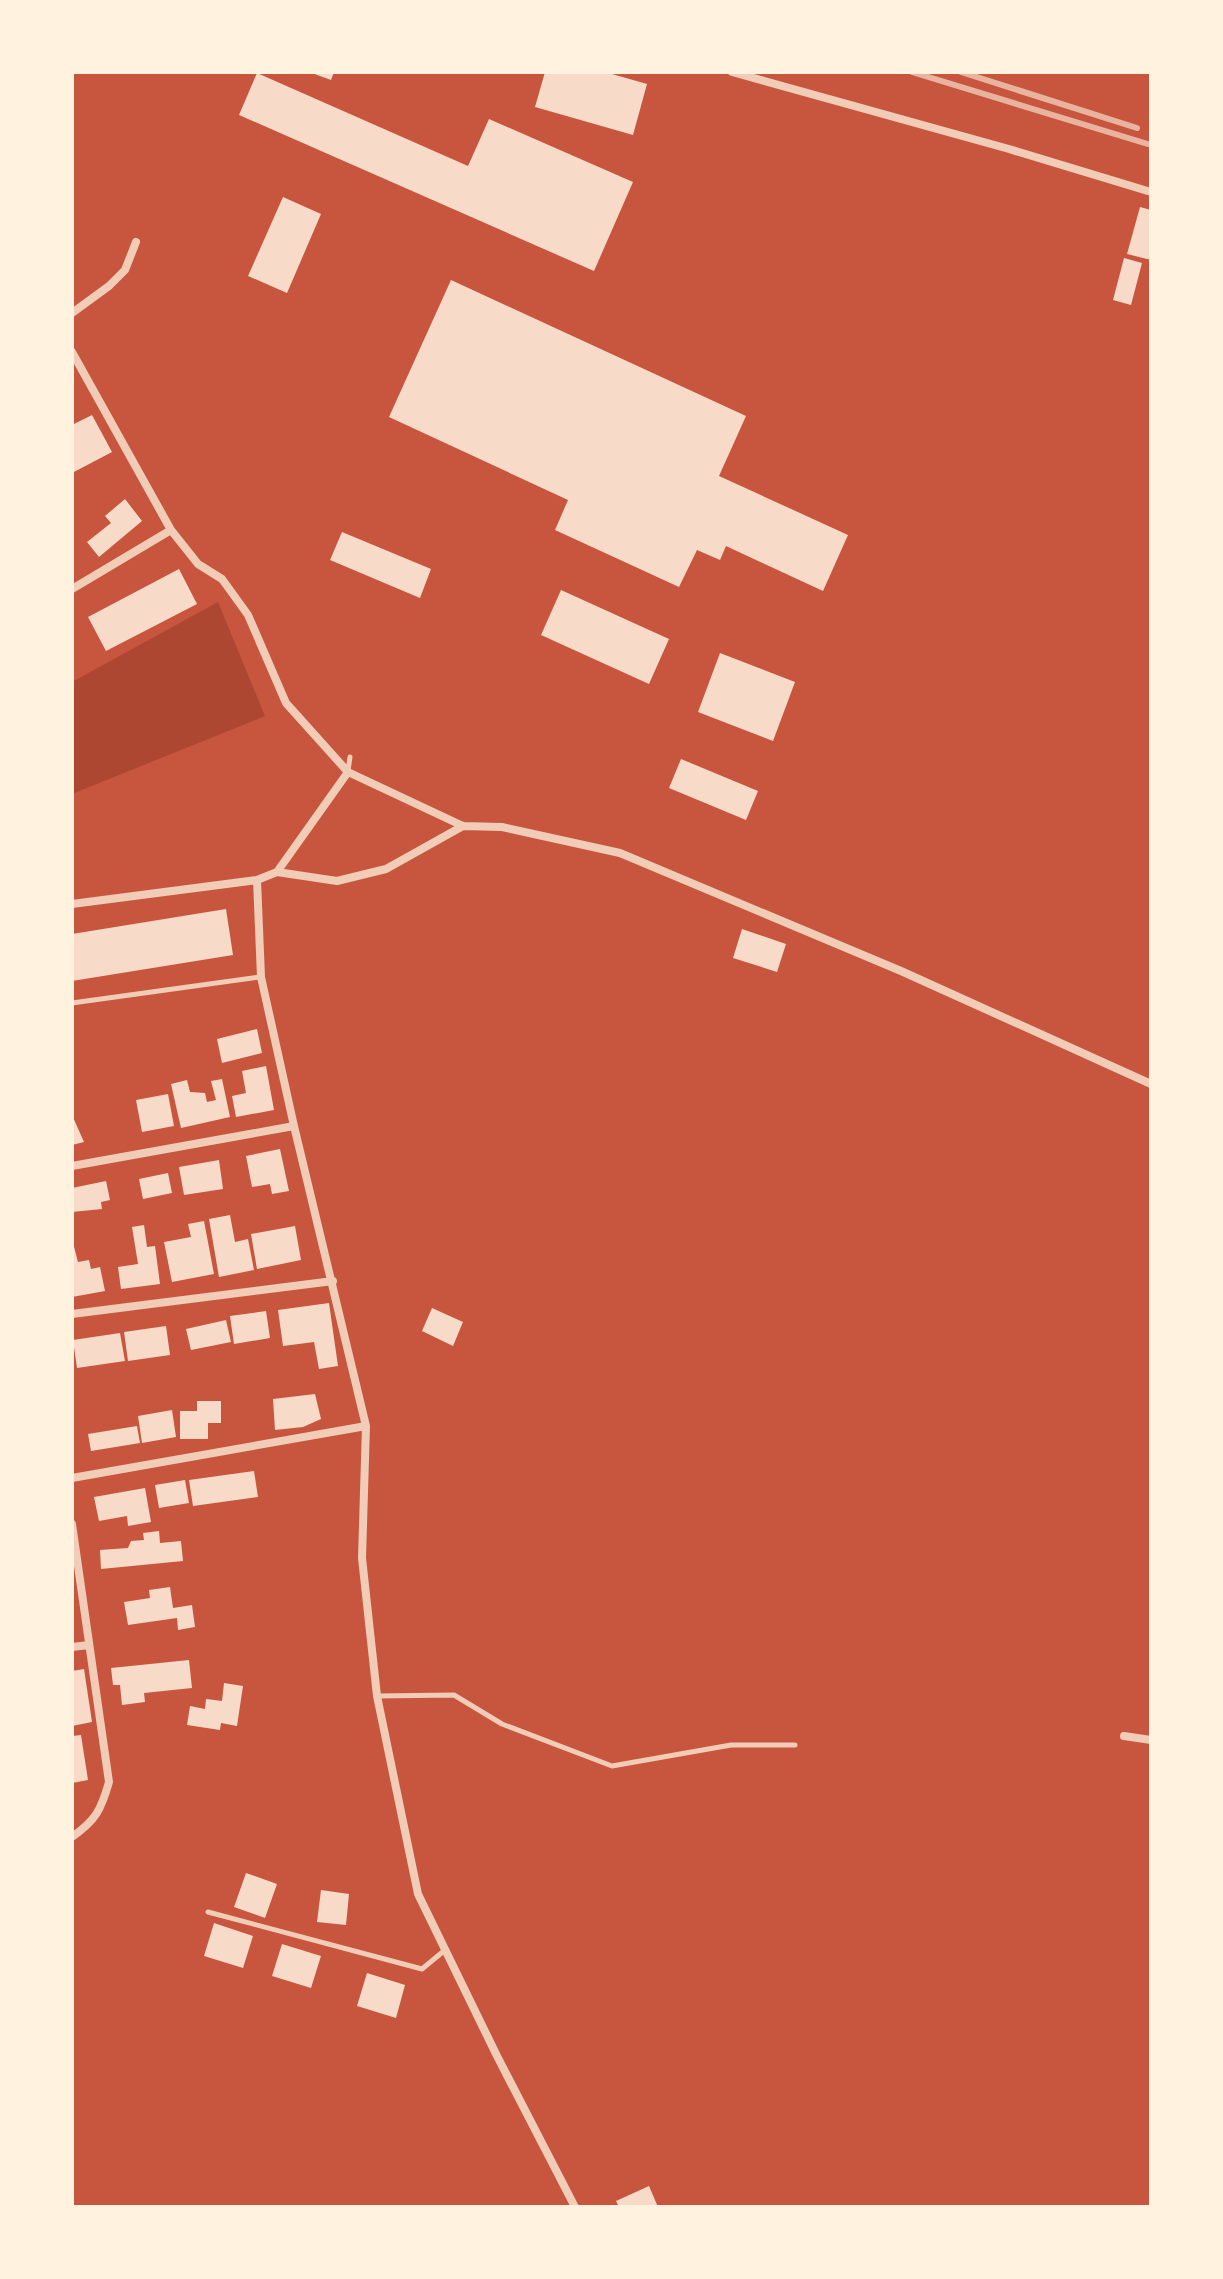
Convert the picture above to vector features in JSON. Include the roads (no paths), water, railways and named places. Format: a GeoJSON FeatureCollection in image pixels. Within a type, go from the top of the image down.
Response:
{"type":"FeatureCollection","features":[{"type":"Feature","properties":{"kind":"street"},"geometry":{"type":"LineString","coordinates":[[732,72],[1151,192]]}},
{"type":"Feature","properties":{"kind":"street"},"geometry":{"type":"LineString","coordinates":[[72,313],[125,270],[136,242]]}},
{"type":"Feature","properties":{"kind":"street"},"geometry":{"type":"LineString","coordinates":[[72,352],[171,530],[198,564],[222,579],[248,615],[286,703],[348,772],[463,826],[502,827],[620,853],[901,971],[1151,1084]]}},
{"type":"Feature","properties":{"kind":"street"},"geometry":{"type":"LineString","coordinates":[[72,589],[171,530]]}},
{"type":"Feature","properties":{"kind":"street"},"geometry":{"type":"LineString","coordinates":[[277,872],[348,772]]}},
{"type":"Feature","properties":{"kind":"street"},"geometry":{"type":"LineString","coordinates":[[72,904],[257,880],[277,872],[337,881],[386,869],[463,826]]}},
{"type":"Feature","properties":{"kind":"street"},"geometry":{"type":"LineString","coordinates":[[257,880],[261,977],[366,1426],[362,1558],[377,1696],[418,1894],[575,2207]]}},
{"type":"Feature","properties":{"kind":"street"},"geometry":{"type":"LineString","coordinates":[[72,1166],[294,1126]]}},
{"type":"Feature","properties":{"kind":"street"},"geometry":{"type":"LineString","coordinates":[[72,1314],[333,1281]]}},
{"type":"Feature","properties":{"kind":"street"},"geometry":{"type":"LineString","coordinates":[[72,1478],[366,1426]]}},
{"type":"Feature","properties":{"kind":"street"},"geometry":{"type":"LineString","coordinates":[[72,1524],[109,1782],[102,1808],[88,1825],[72,1837]]}},
{"type":"Feature","properties":{"kind":"street"},"geometry":{"type":"LineString","coordinates":[[72,1647],[89,1645]]}},
{"type":"Feature","properties":{"kind":"street"},"geometry":{"type":"LineString","coordinates":[[1124,1736],[1151,1740]]}},
{"type":"Feature","properties":{"kind":"lane"},"geometry":{"type":"LineString","coordinates":[[348,772],[350,757]]}},
{"type":"Feature","properties":{"kind":"lane"},"geometry":{"type":"LineString","coordinates":[[72,1003],[261,977]]}},
{"type":"Feature","properties":{"kind":"lane"},"geometry":{"type":"LineString","coordinates":[[377,1696],[454,1695],[502,1724],[612,1766],[731,1745],[795,1745]]}},
{"type":"Feature","properties":{"kind":"lane"},"geometry":{"type":"LineString","coordinates":[[208,1912],[422,1969],[445,1950]]}},
{"type":"Feature","properties":{"kind":"railway"},"geometry":{"type":"LineString","coordinates":[[912,72],[1151,145]]}},
{"type":"Feature","properties":{"kind":"railway"},"geometry":{"type":"LineString","coordinates":[[961,72],[1137,128]]}}]}
